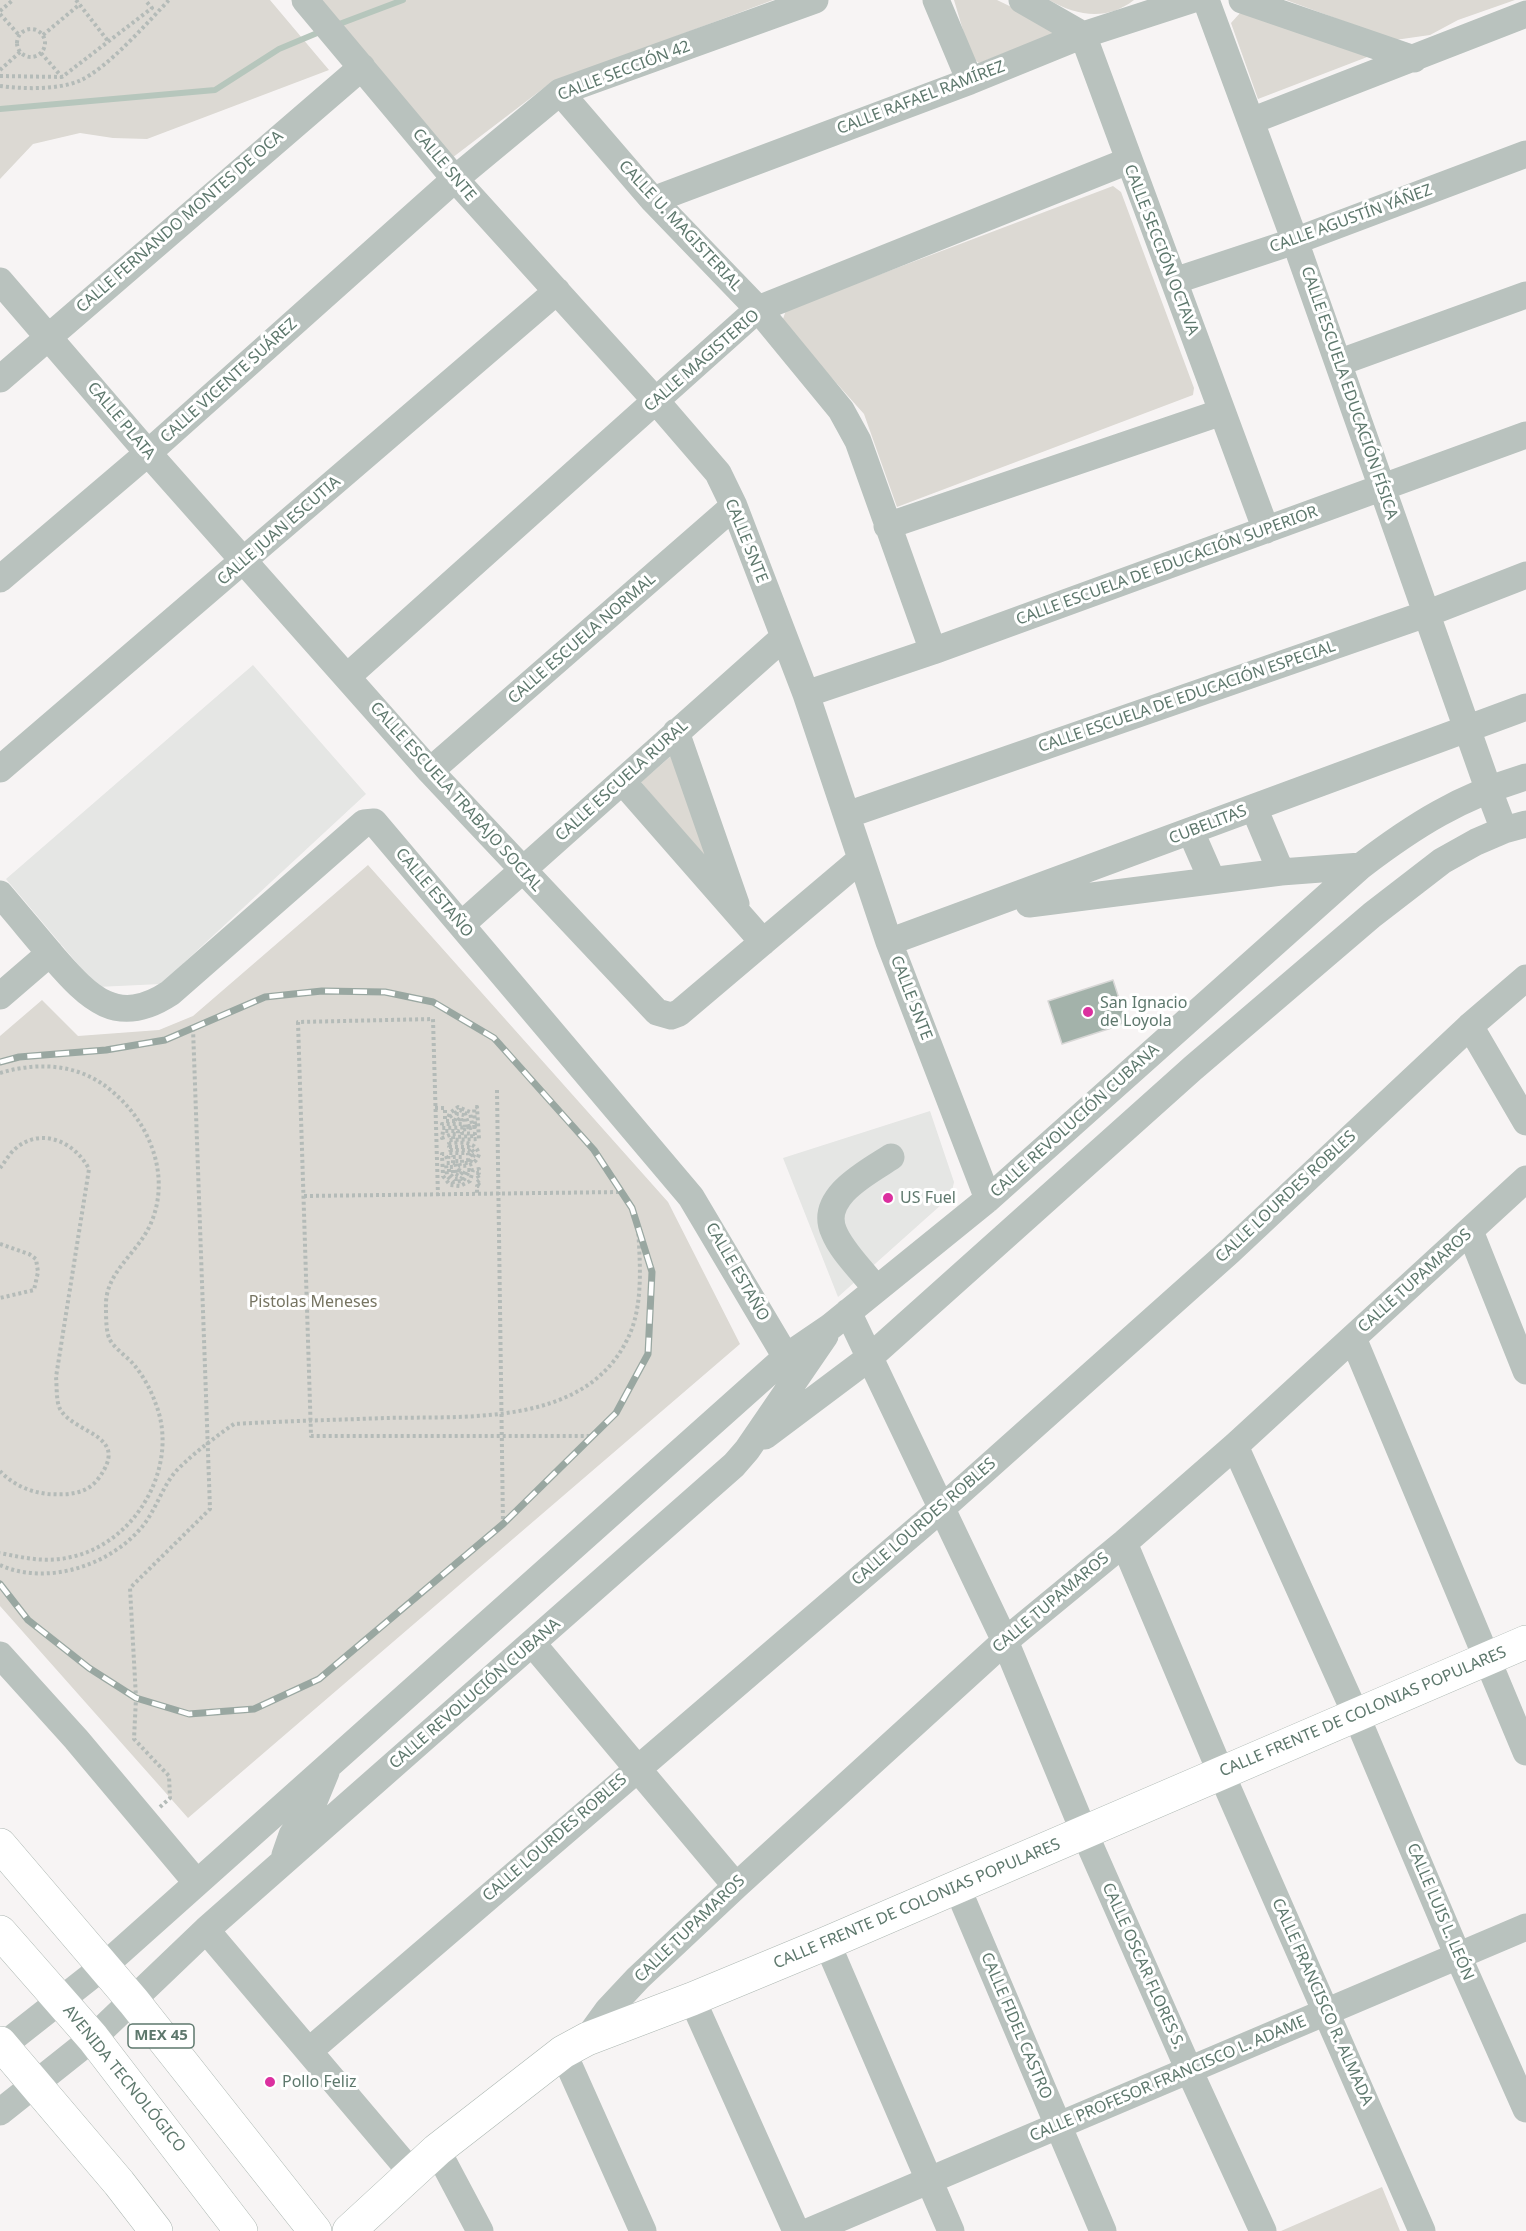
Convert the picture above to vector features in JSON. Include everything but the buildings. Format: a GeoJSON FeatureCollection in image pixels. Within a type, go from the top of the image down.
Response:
{"type":"FeatureCollection","features":[{"type":"Feature","properties":{"kind":"main road","name":"CALLE FRENTE DE COLONIAS POPULARES"},"geometry":{"type":"LineString","coordinates":[[349,2231],[437,2150],[575,2045],[827,1943],[1526,1642]]}},
{"type":"Feature","properties":{"kind":"main road","name":"MEX 45"},"geometry":{"type":"LineString","coordinates":[[0,1845],[134,2002],[315,2231]]}},
{"type":"Feature","properties":{"kind":"main road","name":"AVENIDA TECNOLÓGICO"},"geometry":{"type":"LineString","coordinates":[[0,1932],[93,2038],[241,2231]]}},
{"type":"Feature","properties":{"kind":"main road"},"geometry":{"type":"LineString","coordinates":[[1,2046],[119,2182],[156,2231]]}},
{"type":"Feature","properties":{"kind":"street","name":"CALLE SECCIÓN 42"},"geometry":{"type":"LineString","coordinates":[[455,179],[560,92],[815,0]]}},
{"type":"Feature","properties":{"kind":"street"},"geometry":{"type":"LineString","coordinates":[[936,0],[970,81]]}},
{"type":"Feature","properties":{"kind":"street"},"geometry":{"type":"LineString","coordinates":[[1022,0],[1083,35]]}},
{"type":"Feature","properties":{"kind":"street","name":"CALLE RAFAEL RAMÍREZ"},"geometry":{"type":"LineString","coordinates":[[653,200],[970,81],[1083,35],[1191,0]]}},
{"type":"Feature","properties":{"kind":"street","name":"CALLE ESCUELA EDUCACIÓN FÍSICA"},"geometry":{"type":"LineString","coordinates":[[1206,0],[1295,241],[1488,788],[1515,827]]}},
{"type":"Feature","properties":{"kind":"street"},"geometry":{"type":"LineString","coordinates":[[1242,0],[1414,59]]}},
{"type":"Feature","properties":{"kind":"street","name":"CALLE SNTE"},"geometry":{"type":"LineString","coordinates":[[308,3],[455,179],[718,473],[734,506],[807,694],[889,942],[988,1199]]}},
{"type":"Feature","properties":{"kind":"street"},"geometry":{"type":"LineString","coordinates":[[1251,120],[1526,14]]}},
{"type":"Feature","properties":{"kind":"street","name":"CALLE SECCIÓN OCTAVA"},"geometry":{"type":"LineString","coordinates":[[1083,35],[1266,530]]}},
{"type":"Feature","properties":{"kind":"street","name":"CALLE FERNANDO MONTES DE OCA"},"geometry":{"type":"LineString","coordinates":[[0,379],[48,335],[362,67]]}},
{"type":"Feature","properties":{"kind":"street","name":"CALLE U. MAGISTERIAL"},"geometry":{"type":"LineString","coordinates":[[560,92],[653,200],[758,309],[846,418],[858,441],[933,651]]}},
{"type":"Feature","properties":{"kind":"street","name":"CALLE AGUSTÍN YÁÑEZ"},"geometry":{"type":"LineString","coordinates":[[1174,281],[1295,241],[1526,154]]}},
{"type":"Feature","properties":{"kind":"street","name":"CALLE MAGISTERIO"},"geometry":{"type":"LineString","coordinates":[[348,676],[758,309],[1128,161]]}},
{"type":"Feature","properties":{"kind":"street","name":"CALLE VICENTE SUÁREZ"},"geometry":{"type":"LineString","coordinates":[[0,579],[148,453],[455,179]]}},
{"type":"Feature","properties":{"kind":"street","name":"CALLE PLATA"},"geometry":{"type":"LineString","coordinates":[[0,281],[244,561]]}},
{"type":"Feature","properties":{"kind":"street","name":"CALLE JUAN ESCUTIA"},"geometry":{"type":"LineString","coordinates":[[0,769],[557,291]]}},
{"type":"Feature","properties":{"kind":"street"},"geometry":{"type":"LineString","coordinates":[[1338,363],[1526,295]]}},
{"type":"Feature","properties":{"kind":"street"},"geometry":{"type":"LineString","coordinates":[[887,526],[1222,412]]}},
{"type":"Feature","properties":{"kind":"street","name":"CALLE ESCUELA DE EDUCACIÓN SUPERIOR"},"geometry":{"type":"LineString","coordinates":[[807,694],[933,651],[1526,435]]}},
{"type":"Feature","properties":{"kind":"street","name":"CALLE ESCUELA NORMAL"},"geometry":{"type":"LineString","coordinates":[[430,771],[734,506]]}},
{"type":"Feature","properties":{"kind":"street","name":"CALLE ESCUELA TRABAJO SOCIAL"},"geometry":{"type":"LineString","coordinates":[[244,561],[430,771],[522,871],[657,1011],[671,1016],[679,1013],[763,942]]}},
{"type":"Feature","properties":{"kind":"street","name":"CALLE ESCUELA DE EDUCACIÓN ESPECIAL"},"geometry":{"type":"LineString","coordinates":[[847,815],[1426,614],[1526,575]]}},
{"type":"Feature","properties":{"kind":"street","name":"CALLE ESCUELA RURAL"},"geometry":{"type":"LineString","coordinates":[[461,925],[784,637]]}},
{"type":"Feature","properties":{"kind":"street","name":"CUBELITAS"},"geometry":{"type":"LineString","coordinates":[[889,942],[985,909],[1526,707]]}},
{"type":"Feature","properties":{"kind":"street"},"geometry":{"type":"LineString","coordinates":[[676,732],[739,915]]}},
{"type":"Feature","properties":{"kind":"street","name":"CALLE REVOLUCIÓN CUBANA"},"geometry":{"type":"LineString","coordinates":[[1,2046],[61,2002],[104,1966],[786,1357],[839,1319],[988,1199],[1361,866],[1409,829],[1488,788],[1526,777]]}},
{"type":"Feature","properties":{"kind":"street"},"geometry":{"type":"LineString","coordinates":[[623,782],[763,942],[861,859]]}},
{"type":"Feature","properties":{"kind":"street"},"geometry":{"type":"LineString","coordinates":[[1254,808],[1281,872]]}},
{"type":"Feature","properties":{"kind":"street","name":"CALLE ESTAÑO"},"geometry":{"type":"LineString","coordinates":[[0,894],[80,987],[102,1003],[137,1009],[170,993],[364,823],[369,822],[378,826],[691,1197],[786,1357]]}},
{"type":"Feature","properties":{"kind":"street"},"geometry":{"type":"LineString","coordinates":[[747,1450],[869,1358],[1185,1076],[1372,915],[1442,861],[1476,842],[1515,827]]}},
{"type":"Feature","properties":{"kind":"street"},"geometry":{"type":"LineString","coordinates":[[1191,832],[1212,880]]}},
{"type":"Feature","properties":{"kind":"street"},"geometry":{"type":"LineString","coordinates":[[985,909],[1281,872],[1361,866]]}},
{"type":"Feature","properties":{"kind":"street"},"geometry":{"type":"LineString","coordinates":[[0,996],[50,953]]}},
{"type":"Feature","properties":{"kind":"street","name":"CALLE LOURDES ROBLES"},"geometry":{"type":"LineString","coordinates":[[309,2051],[636,1768],[942,1508],[1230,1251],[1470,1026],[1526,978]]}},
{"type":"Feature","properties":{"kind":"street"},"geometry":{"type":"LineString","coordinates":[[1470,1026],[1526,1122]]}},
{"type":"Feature","properties":{"kind":"street"},"geometry":{"type":"LineString","coordinates":[[876,1289],[834,1233],[831,1220],[832,1210],[842,1194],[891,1157]]}},
{"type":"Feature","properties":{"kind":"street","name":"CALLE TUPAMAROS"},"geometry":{"type":"LineString","coordinates":[[575,2045],[638,1978],[735,1886],[1005,1641],[1124,1543],[1235,1446],[1526,1179]]}},
{"type":"Feature","properties":{"kind":"street"},"geometry":{"type":"LineString","coordinates":[[1470,1231],[1526,1371]]}},
{"type":"Feature","properties":{"kind":"street","name":"CALLE REVOLUCIÓN CUBANA"},"geometry":{"type":"LineString","coordinates":[[0,2112],[37,2086],[134,2002],[206,1930],[734,1465],[839,1319]]}},
{"type":"Feature","properties":{"kind":"street","name":"CALLE OSCAR FLORES S."},"geometry":{"type":"LineString","coordinates":[[839,1319],[869,1358],[1005,1641],[1084,1832],[1263,2231]]}},
{"type":"Feature","properties":{"kind":"street"},"geometry":{"type":"LineString","coordinates":[[1353,1338],[1526,1752]]}},
{"type":"Feature","properties":{"kind":"street","name":"CALLE LUIS L. LEÓN"},"geometry":{"type":"LineString","coordinates":[[1235,1446],[1356,1715],[1458,1956],[1526,2109]]}},
{"type":"Feature","properties":{"kind":"street","name":"CALLE FRANCISCO R. ALMADA"},"geometry":{"type":"LineString","coordinates":[[1124,1543],[1221,1773],[1422,2231]]}},
{"type":"Feature","properties":{"kind":"street"},"geometry":{"type":"LineString","coordinates":[[532,1643],[735,1886]]}},
{"type":"Feature","properties":{"kind":"street"},"geometry":{"type":"LineString","coordinates":[[0,1655],[145,1820],[197,1883]]}},
{"type":"Feature","properties":{"kind":"street"},"geometry":{"type":"LineString","coordinates":[[283,1863],[292,1835],[312,1806],[328,1765]]}},
{"type":"Feature","properties":{"kind":"street","name":"CALLE FIDEL CASTRO"},"geometry":{"type":"LineString","coordinates":[[957,1887],[1103,2231]]}},
{"type":"Feature","properties":{"kind":"street","name":"CALLE PROFESOR FRANCISCO L. ADAME"},"geometry":{"type":"LineString","coordinates":[[810,2231],[1526,1927]]}},
{"type":"Feature","properties":{"kind":"street"},"geometry":{"type":"LineString","coordinates":[[206,1930],[411,2172]]}},
{"type":"Feature","properties":{"kind":"street"},"geometry":{"type":"LineString","coordinates":[[827,1943],[951,2231]]}},
{"type":"Feature","properties":{"kind":"street"},"geometry":{"type":"LineString","coordinates":[[692,1999],[796,2231]]}},
{"type":"Feature","properties":{"kind":"street"},"geometry":{"type":"LineString","coordinates":[[575,2045],[643,2231]]}},
{"type":"Feature","properties":{"kind":"street"},"geometry":{"type":"LineString","coordinates":[[437,2150],[480,2231]]}},
{"type":"Feature","properties":{"kind":"path"},"geometry":{"type":"LineString","coordinates":[[13,0],[0,12],[19,35]]}},
{"type":"Feature","properties":{"kind":"path"},"geometry":{"type":"LineString","coordinates":[[0,76],[62,77],[152,8],[145,0]]}},
{"type":"Feature","properties":{"kind":"path"},"geometry":{"type":"LineString","coordinates":[[0,86],[55,87],[80,81],[92,74],[135,35],[169,0]]}},
{"type":"Feature","properties":{"kind":"path"},"geometry":{"type":"LineString","coordinates":[[43,35],[78,2],[108,41]]}},
{"type":"Feature","properties":{"kind":"path"},"geometry":{"type":"LineString","coordinates":[[31,28],[43,35],[45,45],[41,54],[28,57],[20,52],[16,44],[19,35],[31,28]]}},
{"type":"Feature","properties":{"kind":"path"},"geometry":{"type":"LineString","coordinates":[[0,69],[20,52]]}},
{"type":"Feature","properties":{"kind":"path"},"geometry":{"type":"LineString","coordinates":[[41,54],[62,77]]}},
{"type":"Feature","properties":{"kind":"path"},"geometry":{"type":"LineString","coordinates":[[438,1196],[433,1019],[298,1022],[311,1436],[595,1436]]}},
{"type":"Feature","properties":{"kind":"path"},"geometry":{"type":"LineString","coordinates":[[145,1820],[170,1798],[169,1776],[134,1739],[136,1698],[130,1588],[210,1509],[193,1029]]}},
{"type":"Feature","properties":{"kind":"path"},"geometry":{"type":"LineString","coordinates":[[0,1073],[26,1066],[66,1068],[103,1083],[133,1109],[153,1145],[159,1184],[152,1223],[132,1254],[110,1279],[105,1306],[110,1339],[136,1368],[156,1403],[163,1442],[156,1481],[137,1516],[107,1543],[72,1557],[63,1558],[34,1560],[0,1552]]}},
{"type":"Feature","properties":{"kind":"path"},"geometry":{"type":"LineString","coordinates":[[497,1090],[503,1524]]}},
{"type":"Feature","properties":{"kind":"path"},"geometry":{"type":"LineString","coordinates":[[467,1127],[465,1113],[460,1110],[448,1118],[450,1113],[458,1107],[465,1109],[470,1112],[472,1124],[475,1124],[474,1108],[477,1107],[479,1139],[449,1140],[449,1143],[469,1143],[478,1150],[478,1159],[468,1166],[460,1166],[459,1161],[455,1161],[457,1173],[459,1170],[463,1172],[459,1176],[453,1173],[453,1167],[449,1167],[449,1173],[455,1179],[461,1179],[466,1170],[470,1170],[464,1181],[453,1182],[447,1176],[446,1163],[453,1163],[453,1157],[462,1156],[462,1163],[470,1162],[475,1153],[469,1147],[449,1147],[450,1150],[469,1150],[472,1154],[468,1160],[468,1153],[449,1153],[448,1160],[446,1154],[442,1154],[443,1176],[450,1185],[460,1186],[470,1181],[473,1170],[479,1169],[479,1173],[476,1173],[480,1180],[476,1183],[481,1186],[477,1186],[477,1195]]}},
{"type":"Feature","properties":{"kind":"path"},"geometry":{"type":"LineString","coordinates":[[435,1108],[445,1108],[446,1121],[455,1121],[461,1117],[462,1124],[442,1124],[442,1128],[475,1127],[474,1130],[462,1130],[462,1133],[475,1134],[475,1136],[453,1137],[452,1134]]}},
{"type":"Feature","properties":{"kind":"path"},"geometry":{"type":"LineString","coordinates":[[455,1121],[457,1114],[464,1115],[467,1127]]}},
{"type":"Feature","properties":{"kind":"path"},"geometry":{"type":"LineString","coordinates":[[0,1168],[16,1148],[33,1139],[49,1139],[65,1143],[81,1153],[89,1169],[56,1377],[59,1408],[71,1421],[103,1439],[107,1449],[106,1468],[93,1485],[73,1495],[45,1494],[12,1484],[0,1471]]}},
{"type":"Feature","properties":{"kind":"path"},"geometry":{"type":"LineString","coordinates":[[304,1196],[621,1192]]}},
{"type":"Feature","properties":{"kind":"path"},"geometry":{"type":"LineString","coordinates":[[0,1565],[38,1574],[81,1568],[119,1547],[141,1528],[176,1472],[207,1442],[234,1424],[502,1415],[546,1405],[580,1390],[604,1371],[628,1340],[637,1304],[640,1263],[638,1227]]}},
{"type":"Feature","properties":{"kind":"path"},"geometry":{"type":"LineString","coordinates":[[0,1244],[29,1254],[36,1259],[38,1272],[34,1290],[0,1298]]}},
{"type":"Feature","properties":{"kind":"shaded area"},"geometry":{"type":"Polygon","coordinates":[[[253,665],[366,794],[161,984],[97,987],[6,879],[253,665]]]}},
{"type":"Feature","properties":{"kind":"shaded area"},"geometry":{"type":"Polygon","coordinates":[[[930,1111],[954,1182],[951,1196],[838,1297],[783,1158],[930,1111]]]}},
{"type":"Feature","properties":{"kind":"green space"},"geometry":{"type":"Polygon","coordinates":[[[0,0],[270,0],[329,70],[147,139],[113,138],[80,133],[33,144],[0,179],[0,0]]]}},
{"type":"Feature","properties":{"kind":"green space"},"geometry":{"type":"Polygon","coordinates":[[[315,0],[773,0],[549,84],[448,161],[315,0]]]}},
{"type":"Feature","properties":{"kind":"green space"},"geometry":{"type":"Polygon","coordinates":[[[954,0],[997,0],[1061,31],[979,63],[971,57],[954,0]]]}},
{"type":"Feature","properties":{"kind":"green space"},"geometry":{"type":"Polygon","coordinates":[[[1049,0],[1134,0],[1113,11],[1092,14],[1070,10],[1049,0]]]}},
{"type":"Feature","properties":{"kind":"green space"},"geometry":{"type":"Polygon","coordinates":[[[1286,0],[1515,0],[1458,20],[1430,35],[1395,40],[1286,0]]]}},
{"type":"Feature","properties":{"kind":"green space"},"geometry":{"type":"Polygon","coordinates":[[[1240,13],[1375,54],[1258,99],[1231,23],[1240,13]]]}},
{"type":"Feature","properties":{"kind":"green space"},"geometry":{"type":"Polygon","coordinates":[[[1113,186],[1121,192],[1194,388],[1193,395],[897,507],[864,414],[782,322],[786,310],[1113,186]]]}},
{"type":"Feature","properties":{"kind":"green space"},"geometry":{"type":"Polygon","coordinates":[[[671,756],[718,873],[641,782],[671,756]]]}},
{"type":"Feature","properties":{"kind":"green space","name":"Pistolas Meneses"},"geometry":{"type":"Polygon","coordinates":[[[368,865],[668,1202],[740,1344],[188,1818],[0,1606],[0,1036],[42,1000],[78,1036],[159,1030],[193,1016],[368,865]]]}},
{"type":"Feature","properties":{"kind":"green space"},"geometry":{"type":"Polygon","coordinates":[[[1382,2187],[1400,2231],[1281,2231],[1382,2187]]]}},
{"type":"Feature","properties":{"kind":"waterway"},"geometry":{"type":"LineString","coordinates":[[334,26],[403,0]]}},
{"type":"Feature","properties":{"kind":"waterway"},"geometry":{"type":"LineString","coordinates":[[0,109],[215,90],[279,49],[322,31]]}},
{"type":"Feature","properties":{"kind":"railway"},"geometry":{"type":"LineString","coordinates":[[0,1062],[19,1057],[106,1050],[165,1040],[265,997],[322,991],[385,992],[433,1002],[494,1038],[594,1150],[632,1208],[652,1272],[648,1354],[616,1413],[503,1524],[319,1679],[254,1709],[189,1714],[136,1698],[89,1668],[28,1620],[0,1584]]}},
{"type":"Feature","properties":{"kind":"place","name":"San Ignacio de Loyola"},"geometry":{"type":"Point","coordinates":[1088,1012]}},
{"type":"Feature","properties":{"kind":"place","name":"US Fuel"},"geometry":{"type":"Point","coordinates":[888,1198]}},
{"type":"Feature","properties":{"kind":"place","name":"Pollo Feliz"},"geometry":{"type":"Point","coordinates":[270,2082]}}]}
